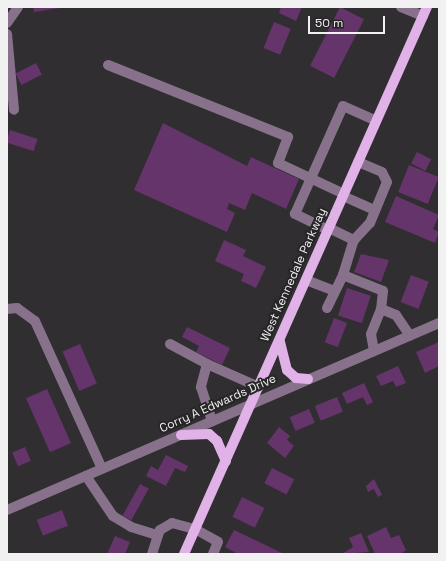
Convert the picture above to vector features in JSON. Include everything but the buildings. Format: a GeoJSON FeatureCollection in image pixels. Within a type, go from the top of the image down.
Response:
{"type":"FeatureCollection","features":[{"type":"Feature","properties":{"kind":"main road","name":"West Kennedale Parkway"},"geometry":{"type":"LineString","coordinates":[[184,554],[425,12]]}},
{"type":"Feature","properties":{"kind":"main road"},"geometry":{"type":"LineString","coordinates":[[280,340],[287,370],[296,378],[308,379]]}},
{"type":"Feature","properties":{"kind":"main road"},"geometry":{"type":"LineString","coordinates":[[181,435],[209,434],[217,441],[226,461]]}},
{"type":"Feature","properties":{"kind":"street"},"geometry":{"type":"LineString","coordinates":[[7,23],[18,7]]}},
{"type":"Feature","properties":{"kind":"street"},"geometry":{"type":"LineString","coordinates":[[401,7],[425,12]]}},
{"type":"Feature","properties":{"kind":"street"},"geometry":{"type":"LineString","coordinates":[[7,34],[14,110]]}},
{"type":"Feature","properties":{"kind":"street"},"geometry":{"type":"LineString","coordinates":[[108,65],[288,137],[278,163],[375,210]]}},
{"type":"Feature","properties":{"kind":"street"},"geometry":{"type":"LineString","coordinates":[[354,240],[296,214],[343,106],[376,121]]}},
{"type":"Feature","properties":{"kind":"street"},"geometry":{"type":"LineString","coordinates":[[327,308],[343,275],[354,240],[375,210],[387,182],[385,177],[378,169],[358,162]]}},
{"type":"Feature","properties":{"kind":"street"},"geometry":{"type":"LineString","coordinates":[[343,275],[383,291],[381,308],[371,334],[374,351]]}},
{"type":"Feature","properties":{"kind":"street"},"geometry":{"type":"LineString","coordinates":[[306,280],[335,291]]}},
{"type":"Feature","properties":{"kind":"street"},"geometry":{"type":"LineString","coordinates":[[7,309],[17,308],[35,321],[102,469]]}},
{"type":"Feature","properties":{"kind":"street"},"geometry":{"type":"LineString","coordinates":[[381,308],[396,315],[410,336]]}},
{"type":"Feature","properties":{"kind":"street","name":"Corry A Edwards Drive"},"geometry":{"type":"LineString","coordinates":[[7,510],[439,323]]}},
{"type":"Feature","properties":{"kind":"street"},"geometry":{"type":"LineString","coordinates":[[170,344],[259,388]]}},
{"type":"Feature","properties":{"kind":"street"},"geometry":{"type":"LineString","coordinates":[[208,364],[201,387],[212,421]]}},
{"type":"Feature","properties":{"kind":"street"},"geometry":{"type":"LineString","coordinates":[[86,476],[113,516],[131,527],[158,535]]}},
{"type":"Feature","properties":{"kind":"street"},"geometry":{"type":"LineString","coordinates":[[152,554],[158,535],[168,523],[195,529],[218,542],[213,554]]}}]}
